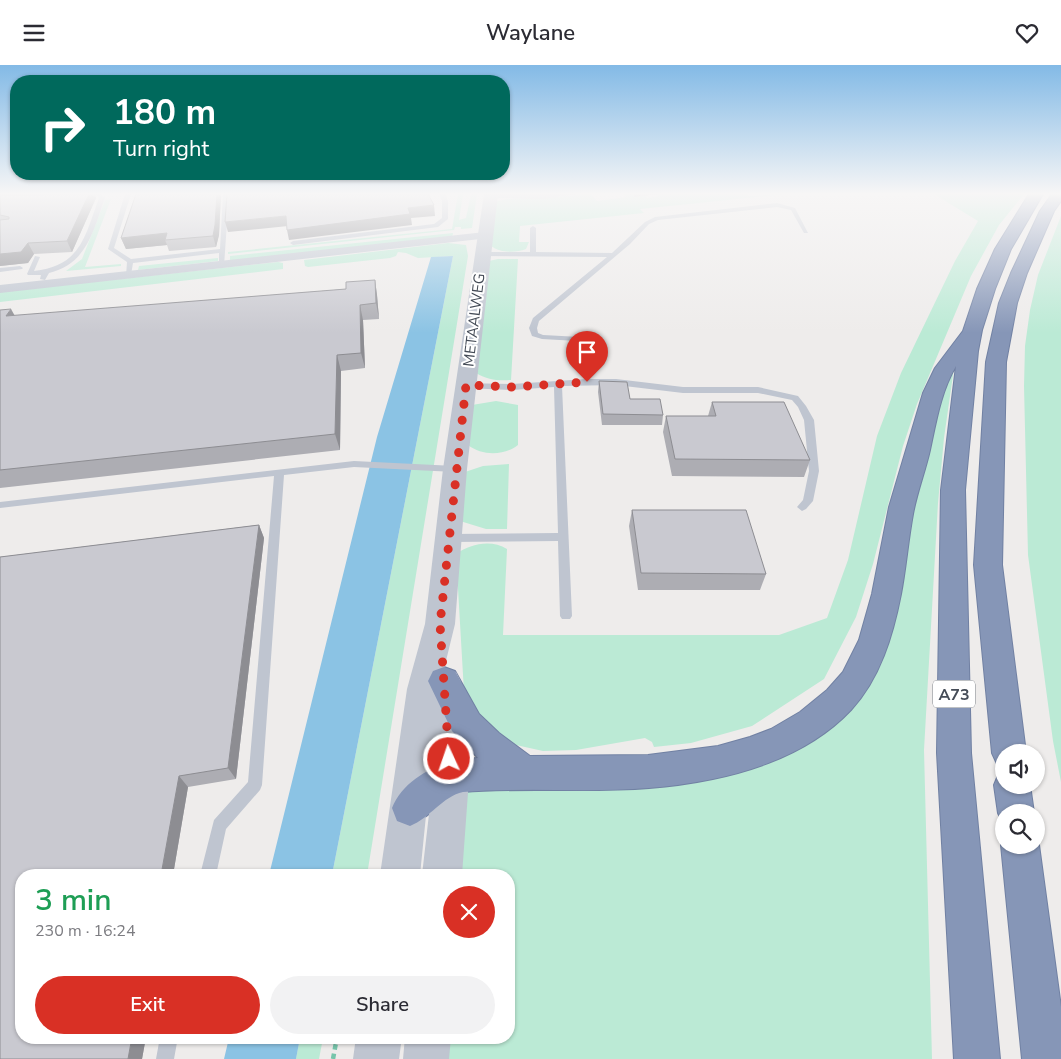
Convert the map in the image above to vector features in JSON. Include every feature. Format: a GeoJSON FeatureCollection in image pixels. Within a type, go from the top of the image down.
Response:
{"type":"FeatureCollection","features":[{"type":"Feature","properties":{"kind":"highway","name":"A73"},"geometry":{"type":"LineString","coordinates":[[977,1059],[954,753],[953,490],[968,351],[973,329],[1000,255],[1008,240]]}},
{"type":"Feature","properties":{"kind":"highway","name":"A73"},"geometry":{"type":"LineString","coordinates":[[1008,744],[988,565],[996,362],[1008,303],[1034,240]]}},
{"type":"Feature","properties":{"kind":"highway","name":"A73"},"geometry":{"type":"LineString","coordinates":[[410,808],[417,800],[456,777],[524,772],[649,772],[684,769],[723,761],[766,748],[805,727],[838,700],[858,677],[871,652],[882,610],[898,523],[930,408],[942,373],[973,329]]}},
{"type":"Feature","properties":{"kind":"highway"},"geometry":{"type":"LineString","coordinates":[[444,681],[468,726],[492,748],[524,772]]}},
{"type":"Feature","properties":{"kind":"highway"},"geometry":{"type":"LineString","coordinates":[[1021,854],[1045,1059]]}},
{"type":"Feature","properties":{"kind":"street","name":"METAALWEG"},"geometry":{"type":"LineString","coordinates":[[401,869],[410,808],[423,689],[440,624],[455,469],[485,240]]}},
{"type":"Feature","properties":{"kind":"street"},"geometry":{"type":"LineString","coordinates":[[0,289],[222,265],[484,245]]}},
{"type":"Feature","properties":{"kind":"street","name":"METAALWEG"},"geometry":{"type":"LineString","coordinates":[[440,624],[450,779],[442,869]]}},
{"type":"Feature","properties":{"kind":"street"},"geometry":{"type":"LineString","coordinates":[[376,1059],[378,1044]]}},
{"type":"Feature","properties":{"kind":"street"},"geometry":{"type":"LineString","coordinates":[[426,1059],[427,1044]]}},
{"type":"Feature","properties":{"kind":"lane"},"geometry":{"type":"LineString","coordinates":[[37,257],[30,274],[58,271],[76,258],[84,240]]}},
{"type":"Feature","properties":{"kind":"lane"},"geometry":{"type":"LineString","coordinates":[[114,240],[111,249],[130,261],[222,251]]}},
{"type":"Feature","properties":{"kind":"lane"},"geometry":{"type":"LineString","coordinates":[[222,265],[223,240]]}},
{"type":"Feature","properties":{"kind":"lane"},"geometry":{"type":"LineString","coordinates":[[292,243],[314,240]]}},
{"type":"Feature","properties":{"kind":"lane"},"geometry":{"type":"LineString","coordinates":[[533,240],[533,255]]}},
{"type":"Feature","properties":{"kind":"lane"},"geometry":{"type":"LineString","coordinates":[[577,339],[542,337],[535,334],[533,328],[536,320],[630,240]]}},
{"type":"Feature","properties":{"kind":"lane"},"geometry":{"type":"LineString","coordinates":[[484,245],[533,255],[612,255]]}},
{"type":"Feature","properties":{"kind":"lane"},"geometry":{"type":"LineString","coordinates":[[128,275],[130,261]]}},
{"type":"Feature","properties":{"kind":"lane"},"geometry":{"type":"LineString","coordinates":[[0,270],[20,268]]}},
{"type":"Feature","properties":{"kind":"lane"},"geometry":{"type":"LineString","coordinates":[[40,285],[46,272]]}},
{"type":"Feature","properties":{"kind":"lane"},"geometry":{"type":"LineString","coordinates":[[466,385],[512,387],[616,382],[683,389],[758,390],[795,399],[802,406],[809,420],[814,471],[808,501],[802,507]]}},
{"type":"Feature","properties":{"kind":"lane"},"geometry":{"type":"LineString","coordinates":[[558,385],[566,616]]}},
{"type":"Feature","properties":{"kind":"lane"},"geometry":{"type":"LineString","coordinates":[[0,505],[354,464],[455,469]]}},
{"type":"Feature","properties":{"kind":"lane"},"geometry":{"type":"LineString","coordinates":[[209,869],[219,825],[255,785],[279,473]]}},
{"type":"Feature","properties":{"kind":"lane"},"geometry":{"type":"LineString","coordinates":[[449,538],[563,537]]}},
{"type":"Feature","properties":{"kind":"lane"},"geometry":{"type":"LineString","coordinates":[[165,1059],[168,1044]]}},
{"type":"Feature","properties":{"kind":"path"},"geometry":{"type":"LineString","coordinates":[[333,1059],[336,1044]]}},
{"type":"Feature","properties":{"kind":"green space"},"geometry":{"type":"Polygon","coordinates":[[[89,240],[95,240],[85,267],[121,264],[121,266],[66,271],[82,259],[89,240]]]}},
{"type":"Feature","properties":{"kind":"green space"},"geometry":{"type":"Polygon","coordinates":[[[341,240],[356,240],[228,254],[228,252],[341,240]]]}},
{"type":"Feature","properties":{"kind":"green space"},"geometry":{"type":"Polygon","coordinates":[[[381,240],[429,240],[232,261],[230,256],[381,240]]]}},
{"type":"Feature","properties":{"kind":"green space"},"geometry":{"type":"Polygon","coordinates":[[[491,240],[529,242],[526,249],[508,252],[491,246],[491,240]]]}},
{"type":"Feature","properties":{"kind":"green space"},"geometry":{"type":"Polygon","coordinates":[[[967,240],[991,240],[971,276],[917,404],[903,446],[873,564],[856,617],[824,679],[752,726],[691,743],[654,747],[652,742],[645,738],[576,750],[543,751],[516,745],[495,735],[482,724],[464,692],[456,554],[474,545],[494,544],[507,549],[503,635],[779,635],[827,618],[848,560],[877,436],[901,373],[967,240]]]}},
{"type":"Feature","properties":{"kind":"green space"},"geometry":{"type":"Polygon","coordinates":[[[1051,240],[1061,240],[1061,782],[1053,741],[1028,555],[1024,386],[1025,346],[1030,310],[1038,275],[1051,240]]]}},
{"type":"Feature","properties":{"kind":"green space"},"geometry":{"type":"Polygon","coordinates":[[[448,243],[466,245],[468,256],[368,869],[333,869],[453,256],[418,258],[398,252],[396,256],[390,258],[308,267],[305,266],[304,260],[448,243]]]}},
{"type":"Feature","properties":{"kind":"green space"},"geometry":{"type":"Polygon","coordinates":[[[218,258],[218,261],[138,270],[139,266],[218,258]]]}},
{"type":"Feature","properties":{"kind":"green space"},"geometry":{"type":"Polygon","coordinates":[[[518,259],[511,380],[493,379],[476,373],[489,261],[518,259]]]}},
{"type":"Feature","properties":{"kind":"green space"},"geometry":{"type":"Polygon","coordinates":[[[278,262],[283,263],[283,269],[0,302],[0,292],[278,262]]]}},
{"type":"Feature","properties":{"kind":"green space"},"geometry":{"type":"Polygon","coordinates":[[[955,361],[944,438],[938,503],[924,750],[932,1059],[414,1059],[414,1044],[515,1044],[515,869],[452,869],[457,788],[665,781],[859,692],[922,449],[955,361]]]}},
{"type":"Feature","properties":{"kind":"green space"},"geometry":{"type":"Polygon","coordinates":[[[496,401],[518,405],[518,445],[500,453],[486,453],[468,445],[472,405],[496,401]]]}},
{"type":"Feature","properties":{"kind":"green space"},"geometry":{"type":"Polygon","coordinates":[[[509,464],[507,529],[486,529],[460,521],[465,472],[483,466],[509,464]]]}},
{"type":"Feature","properties":{"kind":"green space"},"geometry":{"type":"Polygon","coordinates":[[[299,1044],[322,1044],[319,1059],[296,1059],[299,1044]]]}},
{"type":"Feature","properties":{"kind":"water"},"geometry":{"type":"Polygon","coordinates":[[[453,256],[333,869],[270,869],[377,437],[431,257],[453,256]]]}},
{"type":"Feature","properties":{"kind":"water"},"geometry":{"type":"Polygon","coordinates":[[[227,1044],[299,1044],[296,1059],[224,1059],[227,1044]]]}},
{"type":"Feature","properties":{"kind":"building"},"geometry":{"type":"Polygon","coordinates":[[[0,240],[67,240],[28,243],[21,252],[0,254],[0,240]]]}},
{"type":"Feature","properties":{"kind":"building"},"geometry":{"type":"Polygon","coordinates":[[[375,280],[376,303],[360,305],[361,353],[337,355],[335,434],[0,470],[0,310],[11,309],[6,316],[346,289],[346,282],[375,280]]]}},
{"type":"Feature","properties":{"kind":"building"},"geometry":{"type":"Polygon","coordinates":[[[599,381],[627,382],[630,399],[660,399],[663,415],[603,414],[599,381]]]}},
{"type":"Feature","properties":{"kind":"building"},"geometry":{"type":"Polygon","coordinates":[[[712,402],[784,402],[810,460],[675,459],[666,416],[716,416],[712,402]]]}},
{"type":"Feature","properties":{"kind":"building"},"geometry":{"type":"Polygon","coordinates":[[[632,510],[746,510],[766,574],[641,573],[632,510]]]}},
{"type":"Feature","properties":{"kind":"building"},"geometry":{"type":"Polygon","coordinates":[[[259,525],[228,768],[179,776],[162,869],[15,869],[15,1044],[131,1044],[128,1059],[0,1059],[0,557],[259,525]]]}},
{"type":"Feature","properties":{"kind":"route"},"geometry":{"type":"LineString","coordinates":[[449,759],[440,624],[455,469],[466,385],[512,387],[587,382]]}}]}
